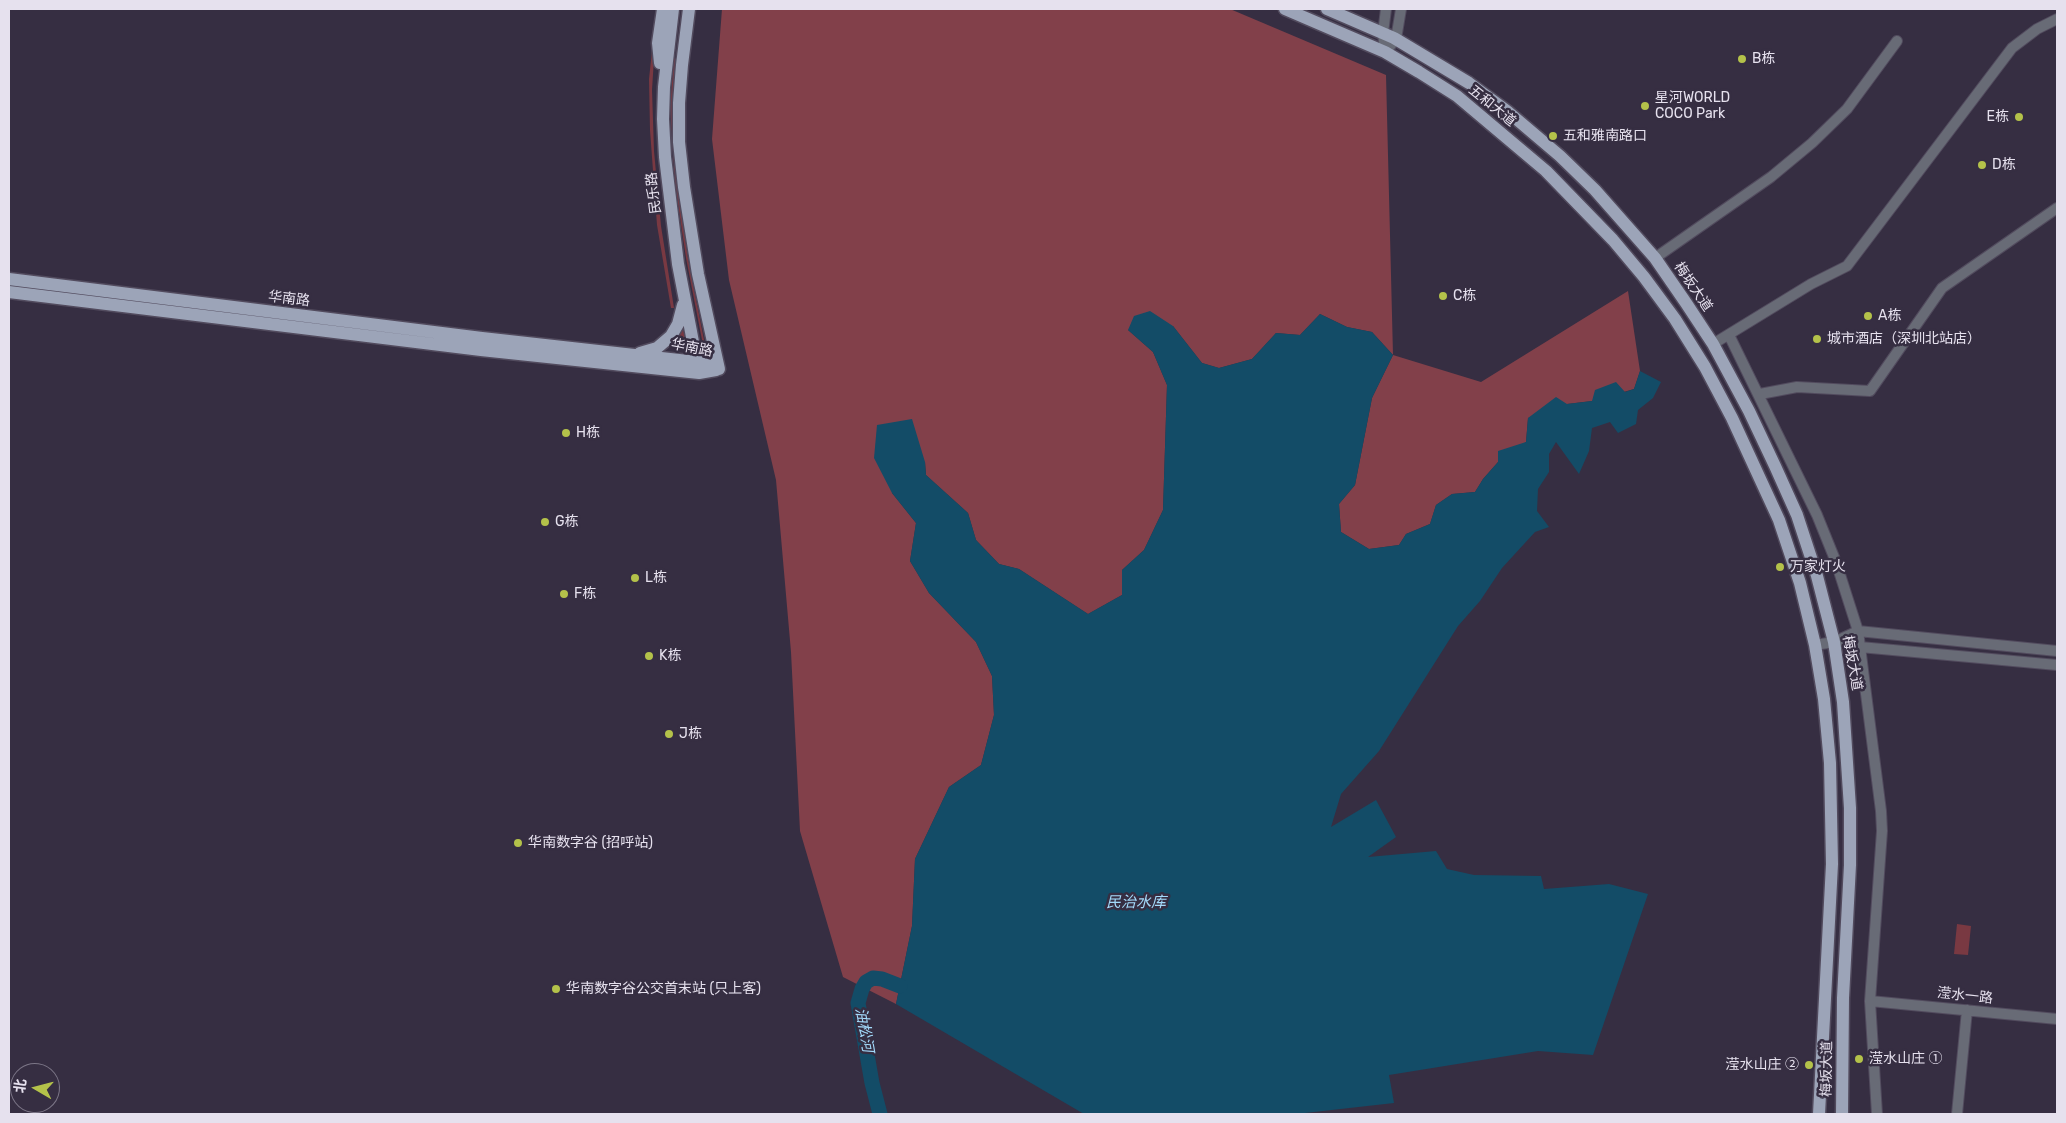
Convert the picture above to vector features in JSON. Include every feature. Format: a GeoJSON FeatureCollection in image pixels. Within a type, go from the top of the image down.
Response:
{"type":"FeatureCollection","features":[{"type":"Feature","properties":{"kind":"main road"},"geometry":{"type":"LineString","coordinates":[[663,9],[658,43],[664,87]]}},
{"type":"Feature","properties":{"kind":"main road","name":"民乐路"},"geometry":{"type":"LineString","coordinates":[[673,9],[666,51],[664,87],[665,157],[678,264],[698,367]]}},
{"type":"Feature","properties":{"kind":"main road","name":"华南路"},"geometry":{"type":"LineString","coordinates":[[9,292],[481,350],[719,369],[698,274],[679,142],[681,75],[689,9]]}},
{"type":"Feature","properties":{"kind":"main road","name":"五和大道"},"geometry":{"type":"LineString","coordinates":[[1285,9],[1384,52],[1457,96],[1546,171],[1614,240],[1644,277]]}},
{"type":"Feature","properties":{"kind":"main road","name":"五和大道"},"geometry":{"type":"LineString","coordinates":[[1327,9],[1396,39],[1469,83],[1507,111],[1560,156],[1595,190],[1655,258]]}},
{"type":"Feature","properties":{"kind":"main road","name":"梅坂大道"},"geometry":{"type":"LineString","coordinates":[[1655,258],[1712,344],[1749,411],[1797,516],[1818,576],[1834,642],[1843,702],[1850,808],[1850,865],[1843,998],[1842,1114]]}},
{"type":"Feature","properties":{"kind":"main road","name":"梅坂大道"},"geometry":{"type":"LineString","coordinates":[[1644,277],[1675,319],[1705,367],[1757,470],[1779,520],[1800,583],[1815,645],[1825,708],[1830,763],[1832,864],[1819,1114]]}},
{"type":"Feature","properties":{"kind":"main road","name":"华南路"},"geometry":{"type":"LineString","coordinates":[[9,279],[633,355],[698,367]]}},
{"type":"Feature","properties":{"kind":"main road"},"geometry":{"type":"LineString","coordinates":[[633,355],[657,348],[671,336],[681,318],[684,295]]}},
{"type":"Feature","properties":{"kind":"street"},"geometry":{"type":"LineString","coordinates":[[1384,52],[1383,33],[1386,9]]}},
{"type":"Feature","properties":{"kind":"street"},"geometry":{"type":"LineString","coordinates":[[1384,52],[1396,39],[1401,9]]}},
{"type":"Feature","properties":{"kind":"street"},"geometry":{"type":"LineString","coordinates":[[1712,344],[1811,284],[1847,266],[2012,48],[2037,29],[2057,19]]}},
{"type":"Feature","properties":{"kind":"street"},"geometry":{"type":"LineString","coordinates":[[1655,258],[1772,177],[1812,143],[1846,109],[1897,41]]}},
{"type":"Feature","properties":{"kind":"street"},"geometry":{"type":"LineString","coordinates":[[1760,394],[1796,387],[1870,391],[1942,288],[2057,208]]}},
{"type":"Feature","properties":{"kind":"street"},"geometry":{"type":"LineString","coordinates":[[1729,335],[1760,394],[1817,515],[1836,562],[1858,632],[1882,831],[1870,1001],[1877,1114]]}},
{"type":"Feature","properties":{"kind":"street"},"geometry":{"type":"LineString","coordinates":[[1815,645],[1834,642],[1858,632],[2057,651]]}},
{"type":"Feature","properties":{"kind":"street"},"geometry":{"type":"LineString","coordinates":[[1834,642],[1860,647],[2057,665]]}},
{"type":"Feature","properties":{"kind":"street","name":"滢水一路"},"geometry":{"type":"LineString","coordinates":[[1870,1001],[2057,1019]]}},
{"type":"Feature","properties":{"kind":"street"},"geometry":{"type":"LineString","coordinates":[[1957,1114],[1967,1010]]}},
{"type":"Feature","properties":{"kind":"shaded area"},"geometry":{"type":"Polygon","coordinates":[[[722,9],[1230,9],[1386,75],[1393,355],[1372,332],[1347,327],[1320,314],[1300,335],[1276,333],[1252,359],[1219,368],[1202,363],[1173,326],[1128,330],[1153,352],[1167,385],[1163,510],[1144,550],[1122,570],[1122,595],[1088,614],[1019,569],[999,564],[976,540],[968,513],[926,475],[925,462],[892,493],[916,523],[910,561],[929,593],[976,642],[992,676],[994,715],[981,765],[949,787],[915,859],[912,926],[896,1004],[843,977],[800,831],[791,652],[776,480],[729,280],[712,139],[722,9]]]}},
{"type":"Feature","properties":{"kind":"shaded area"},"geometry":{"type":"Polygon","coordinates":[[[654,32],[652,90],[654,151],[661,226],[674,308],[671,308],[657,225],[650,130],[649,79],[654,32]]]}},
{"type":"Feature","properties":{"kind":"shaded area"},"geometry":{"type":"Polygon","coordinates":[[[674,58],[676,59],[673,92],[676,171],[688,258],[706,350],[704,350],[686,258],[675,184],[670,106],[674,58]]]}},
{"type":"Feature","properties":{"kind":"shaded area"},"geometry":{"type":"Polygon","coordinates":[[[1628,291],[1640,371],[1634,389],[1592,401],[1567,404],[1528,418],[1526,442],[1498,462],[1483,479],[1475,492],[1452,494],[1436,505],[1430,524],[1406,534],[1399,545],[1369,549],[1341,532],[1339,504],[1355,485],[1372,398],[1393,355],[1481,382],[1628,291]]]}},
{"type":"Feature","properties":{"kind":"shaded area"},"geometry":{"type":"Polygon","coordinates":[[[682,324],[687,353],[685,346],[675,338],[682,324]]]}},
{"type":"Feature","properties":{"kind":"shaded area"},"geometry":{"type":"Polygon","coordinates":[[[1957,924],[1971,926],[1968,955],[1954,954],[1957,924]]]}},
{"type":"Feature","properties":{"kind":"water","name":"民治水库"},"geometry":{"type":"Polygon","coordinates":[[[1150,311],[1173,326],[1202,363],[1219,368],[1252,359],[1276,333],[1300,335],[1320,314],[1347,327],[1372,332],[1393,355],[1372,398],[1355,485],[1339,504],[1341,532],[1369,549],[1399,545],[1406,534],[1430,524],[1436,505],[1452,494],[1475,492],[1483,479],[1498,462],[1498,451],[1526,442],[1528,418],[1556,397],[1567,404],[1592,401],[1595,390],[1616,382],[1625,392],[1634,389],[1640,371],[1661,382],[1653,398],[1638,410],[1636,424],[1618,433],[1610,422],[1592,428],[1589,451],[1579,474],[1556,442],[1549,454],[1549,472],[1538,489],[1537,511],[1549,527],[1535,532],[1502,568],[1480,601],[1458,626],[1379,751],[1341,794],[1331,827],[1376,800],[1396,837],[1368,857],[1436,851],[1447,869],[1474,875],[1541,876],[1544,889],[1609,884],[1648,894],[1593,1055],[1538,1051],[1389,1075],[1394,1103],[1296,1114],[1084,1114],[896,1004],[912,926],[915,859],[949,787],[981,765],[994,715],[992,676],[976,642],[929,593],[910,561],[916,523],[892,493],[874,458],[877,425],[912,419],[925,462],[926,475],[968,513],[976,540],[999,564],[1019,569],[1088,614],[1122,595],[1122,570],[1144,550],[1163,510],[1167,385],[1153,352],[1128,330],[1134,316],[1150,311]]]}},
{"type":"Feature","properties":{"kind":"waterway","name":"油松河"},"geometry":{"type":"LineString","coordinates":[[880,1114],[872,1083],[858,1003],[866,982],[873,978],[882,979],[900,986]]}},
{"type":"Feature","properties":{"kind":"place","name":"B栋"},"geometry":{"type":"Point","coordinates":[1742,59]}},
{"type":"Feature","properties":{"kind":"place","name":"星河WORLD COCO Park"},"geometry":{"type":"Point","coordinates":[1645,106]}},
{"type":"Feature","properties":{"kind":"place","name":"E栋"},"geometry":{"type":"Point","coordinates":[2019,117]}},
{"type":"Feature","properties":{"kind":"place","name":"五和雅南路口"},"geometry":{"type":"Point","coordinates":[1553,136]}},
{"type":"Feature","properties":{"kind":"place","name":"D栋"},"geometry":{"type":"Point","coordinates":[1982,165]}},
{"type":"Feature","properties":{"kind":"place","name":"C栋"},"geometry":{"type":"Point","coordinates":[1443,296]}},
{"type":"Feature","properties":{"kind":"place","name":"A栋"},"geometry":{"type":"Point","coordinates":[1868,316]}},
{"type":"Feature","properties":{"kind":"place","name":"城市酒店（深圳北站店）"},"geometry":{"type":"Point","coordinates":[1817,339]}},
{"type":"Feature","properties":{"kind":"place","name":"H栋"},"geometry":{"type":"Point","coordinates":[566,433]}},
{"type":"Feature","properties":{"kind":"place","name":"G栋"},"geometry":{"type":"Point","coordinates":[545,522]}},
{"type":"Feature","properties":{"kind":"place","name":"万家灯火"},"geometry":{"type":"Point","coordinates":[1780,567]}},
{"type":"Feature","properties":{"kind":"place","name":"L栋"},"geometry":{"type":"Point","coordinates":[635,578]}},
{"type":"Feature","properties":{"kind":"place","name":"F栋"},"geometry":{"type":"Point","coordinates":[564,594]}},
{"type":"Feature","properties":{"kind":"place","name":"K栋"},"geometry":{"type":"Point","coordinates":[649,656]}},
{"type":"Feature","properties":{"kind":"place","name":"J栋"},"geometry":{"type":"Point","coordinates":[669,734]}},
{"type":"Feature","properties":{"kind":"place","name":"华南数字谷 (招呼站)"},"geometry":{"type":"Point","coordinates":[518,843]}},
{"type":"Feature","properties":{"kind":"place","name":"华南数字谷公交首末站 (只上客)"},"geometry":{"type":"Point","coordinates":[556,989]}},
{"type":"Feature","properties":{"kind":"place","name":"滢水山庄 ①"},"geometry":{"type":"Point","coordinates":[1859,1059]}},
{"type":"Feature","properties":{"kind":"place","name":"滢水山庄 ②"},"geometry":{"type":"Point","coordinates":[1809,1065]}}]}
